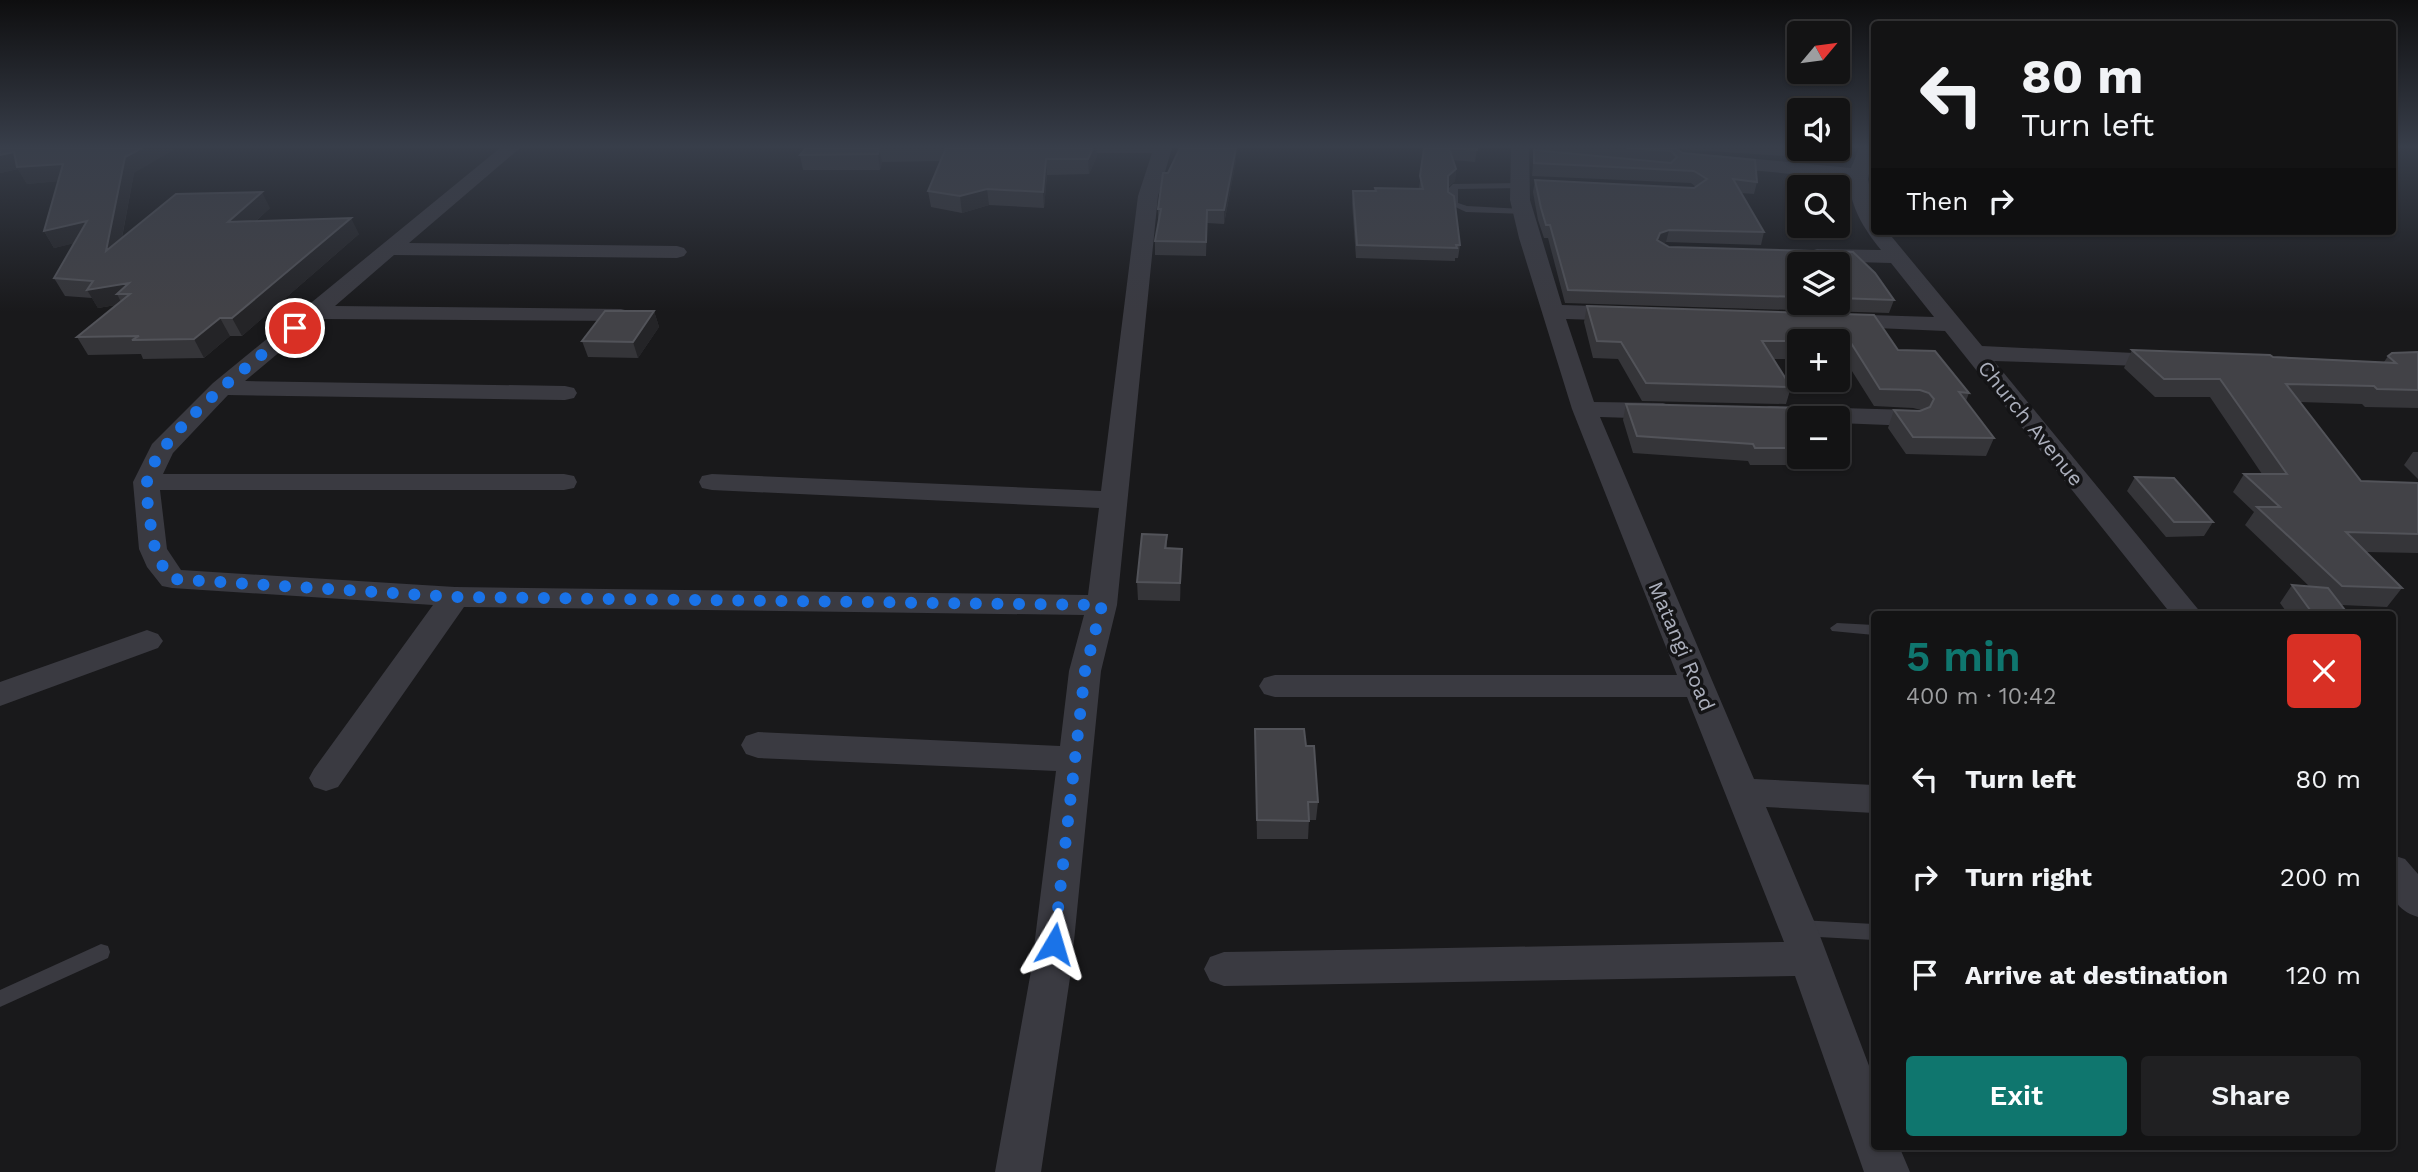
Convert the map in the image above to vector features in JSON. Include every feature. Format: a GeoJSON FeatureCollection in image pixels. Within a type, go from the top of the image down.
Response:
{"type":"FeatureCollection","features":[{"type":"Feature","properties":{"kind":"street"},"geometry":{"type":"LineString","coordinates":[[444,203],[222,388],[161,450],[146,482],[153,549],[172,579],[455,597],[1102,605]]}},
{"type":"Feature","properties":{"kind":"street"},"geometry":{"type":"LineString","coordinates":[[1018,1172],[1051,971],[1085,671],[1102,605],[1147,203]]}},
{"type":"Feature","properties":{"kind":"street","name":"Matangi Road"},"geometry":{"type":"LineString","coordinates":[[1530,203],[1554,312],[1584,409],[1743,792],[1803,944],[1871,1130]]}},
{"type":"Feature","properties":{"kind":"street","name":"Church Avenue"},"geometry":{"type":"LineString","coordinates":[[1863,203],[1871,221]]}},
{"type":"Feature","properties":{"kind":"street","name":"Church Avenue"},"geometry":{"type":"LineString","coordinates":[[1879,235],[2185,611]]}},
{"type":"Feature","properties":{"kind":"street"},"geometry":{"type":"LineString","coordinates":[[388,249],[677,252]]}},
{"type":"Feature","properties":{"kind":"street"},"geometry":{"type":"LineString","coordinates":[[1850,256],[1897,257]]}},
{"type":"Feature","properties":{"kind":"street"},"geometry":{"type":"LineString","coordinates":[[313,312],[621,316]]}},
{"type":"Feature","properties":{"kind":"street"},"geometry":{"type":"LineString","coordinates":[[1554,312],[1650,315]]}},
{"type":"Feature","properties":{"kind":"street"},"geometry":{"type":"LineString","coordinates":[[1814,320],[1951,324]]}},
{"type":"Feature","properties":{"kind":"street"},"geometry":{"type":"LineString","coordinates":[[1974,353],[2192,360]]}},
{"type":"Feature","properties":{"kind":"street"},"geometry":{"type":"LineString","coordinates":[[222,388],[565,393]]}},
{"type":"Feature","properties":{"kind":"street"},"geometry":{"type":"LineString","coordinates":[[1584,409],[1693,412]]}},
{"type":"Feature","properties":{"kind":"street"},"geometry":{"type":"LineString","coordinates":[[1748,414],[1912,418]]}},
{"type":"Feature","properties":{"kind":"street"},"geometry":{"type":"LineString","coordinates":[[146,482],[564,482]]}},
{"type":"Feature","properties":{"kind":"street"},"geometry":{"type":"LineString","coordinates":[[712,482],[1113,500]]}},
{"type":"Feature","properties":{"kind":"street"},"geometry":{"type":"LineString","coordinates":[[326,778],[455,597]]}},
{"type":"Feature","properties":{"kind":"street"},"geometry":{"type":"LineString","coordinates":[[0,694],[147,641]]}},
{"type":"Feature","properties":{"kind":"street"},"geometry":{"type":"LineString","coordinates":[[1275,686],[1698,686]]}},
{"type":"Feature","properties":{"kind":"street"},"geometry":{"type":"LineString","coordinates":[[758,745],[1075,759]]}},
{"type":"Feature","properties":{"kind":"street"},"geometry":{"type":"LineString","coordinates":[[1743,792],[1871,799]]}},
{"type":"Feature","properties":{"kind":"street"},"geometry":{"type":"LineString","coordinates":[[2396,875],[2418,901]]}},
{"type":"Feature","properties":{"kind":"street"},"geometry":{"type":"LineString","coordinates":[[1224,969],[1803,944]]}},
{"type":"Feature","properties":{"kind":"street"},"geometry":{"type":"LineString","coordinates":[[1879,1150],[1887,1172]]}},
{"type":"Feature","properties":{"kind":"lane"},"geometry":{"type":"LineString","coordinates":[[1454,203],[1457,207],[1485,210],[1493,203]]}},
{"type":"Feature","properties":{"kind":"lane"},"geometry":{"type":"LineString","coordinates":[[1485,203],[1485,210]]}},
{"type":"Feature","properties":{"kind":"lane"},"geometry":{"type":"LineString","coordinates":[[1837,628],[1871,631]]}},
{"type":"Feature","properties":{"kind":"lane"},"geometry":{"type":"LineString","coordinates":[[1803,944],[1871,933]]}},
{"type":"Feature","properties":{"kind":"lane"},"geometry":{"type":"LineString","coordinates":[[0,999],[101,952]]}},
{"type":"Feature","properties":{"kind":"building"},"geometry":{"type":"Polygon","coordinates":[[[52,203],[116,203],[106,251],[165,203],[250,203],[228,222],[351,218],[232,318],[220,318],[194,339],[77,337],[130,294],[117,294],[129,283],[87,290],[93,281],[54,278],[87,221],[44,231],[52,203]]]}},
{"type":"Feature","properties":{"kind":"building"},"geometry":{"type":"Polygon","coordinates":[[[1159,203],[1225,203],[1224,210],[1207,210],[1206,242],[1155,241],[1161,209],[1158,209],[1159,203]]]}},
{"type":"Feature","properties":{"kind":"building"},"geometry":{"type":"Polygon","coordinates":[[[1354,203],[1455,203],[1460,245],[1456,245],[1457,248],[1357,245],[1354,203]]]}},
{"type":"Feature","properties":{"kind":"building"},"geometry":{"type":"Polygon","coordinates":[[[1540,203],[1747,203],[1764,232],[1669,230],[1660,233],[1657,240],[1669,247],[1853,252],[1875,273],[1894,300],[1850,298],[1850,252],[1787,252],[1787,297],[1568,290],[1550,225],[1546,225],[1540,203]]]}},
{"type":"Feature","properties":{"kind":"building"},"geometry":{"type":"Polygon","coordinates":[[[1587,306],[1787,312],[1787,315],[1874,315],[1898,350],[1935,351],[1969,393],[1959,392],[1994,438],[1913,437],[1894,410],[1920,411],[1930,407],[1934,399],[1929,393],[1920,390],[1880,389],[1850,343],[1850,329],[1787,329],[1787,341],[1762,341],[1787,381],[1787,387],[1646,383],[1621,342],[1597,341],[1587,306]]]}},
{"type":"Feature","properties":{"kind":"building"},"geometry":{"type":"Polygon","coordinates":[[[605,311],[654,311],[633,342],[582,341],[605,311]]]}},
{"type":"Feature","properties":{"kind":"building"},"geometry":{"type":"Polygon","coordinates":[[[2132,350],[2396,363],[2388,356],[2392,353],[2418,352],[2418,390],[2286,384],[2361,481],[2418,483],[2418,534],[2346,532],[2402,588],[2342,586],[2257,507],[2280,507],[2244,474],[2287,474],[2220,379],[2164,379],[2132,350]]]}},
{"type":"Feature","properties":{"kind":"building"},"geometry":{"type":"Polygon","coordinates":[[[1626,404],[1787,408],[1787,448],[1755,448],[1753,444],[1637,436],[1626,404]]]}},
{"type":"Feature","properties":{"kind":"building"},"geometry":{"type":"Polygon","coordinates":[[[2135,477],[2174,478],[2213,522],[2174,522],[2135,477]]]}},
{"type":"Feature","properties":{"kind":"building"},"geometry":{"type":"Polygon","coordinates":[[[1142,534],[1167,535],[1165,548],[1182,549],[1180,583],[1137,582],[1142,534]]]}},
{"type":"Feature","properties":{"kind":"building"},"geometry":{"type":"Polygon","coordinates":[[[2292,585],[2328,588],[2346,611],[2311,611],[2292,585]]]}},
{"type":"Feature","properties":{"kind":"building"},"geometry":{"type":"Polygon","coordinates":[[[1255,729],[1304,729],[1306,746],[1314,746],[1318,802],[1308,802],[1309,821],[1257,820],[1255,729]]]}},
{"type":"Feature","properties":{"kind":"route"},"geometry":{"type":"LineString","coordinates":[[295,328],[222,388],[161,450],[146,482],[153,549],[172,579],[455,597],[1102,605],[1085,671],[1054,944]]}}]}
